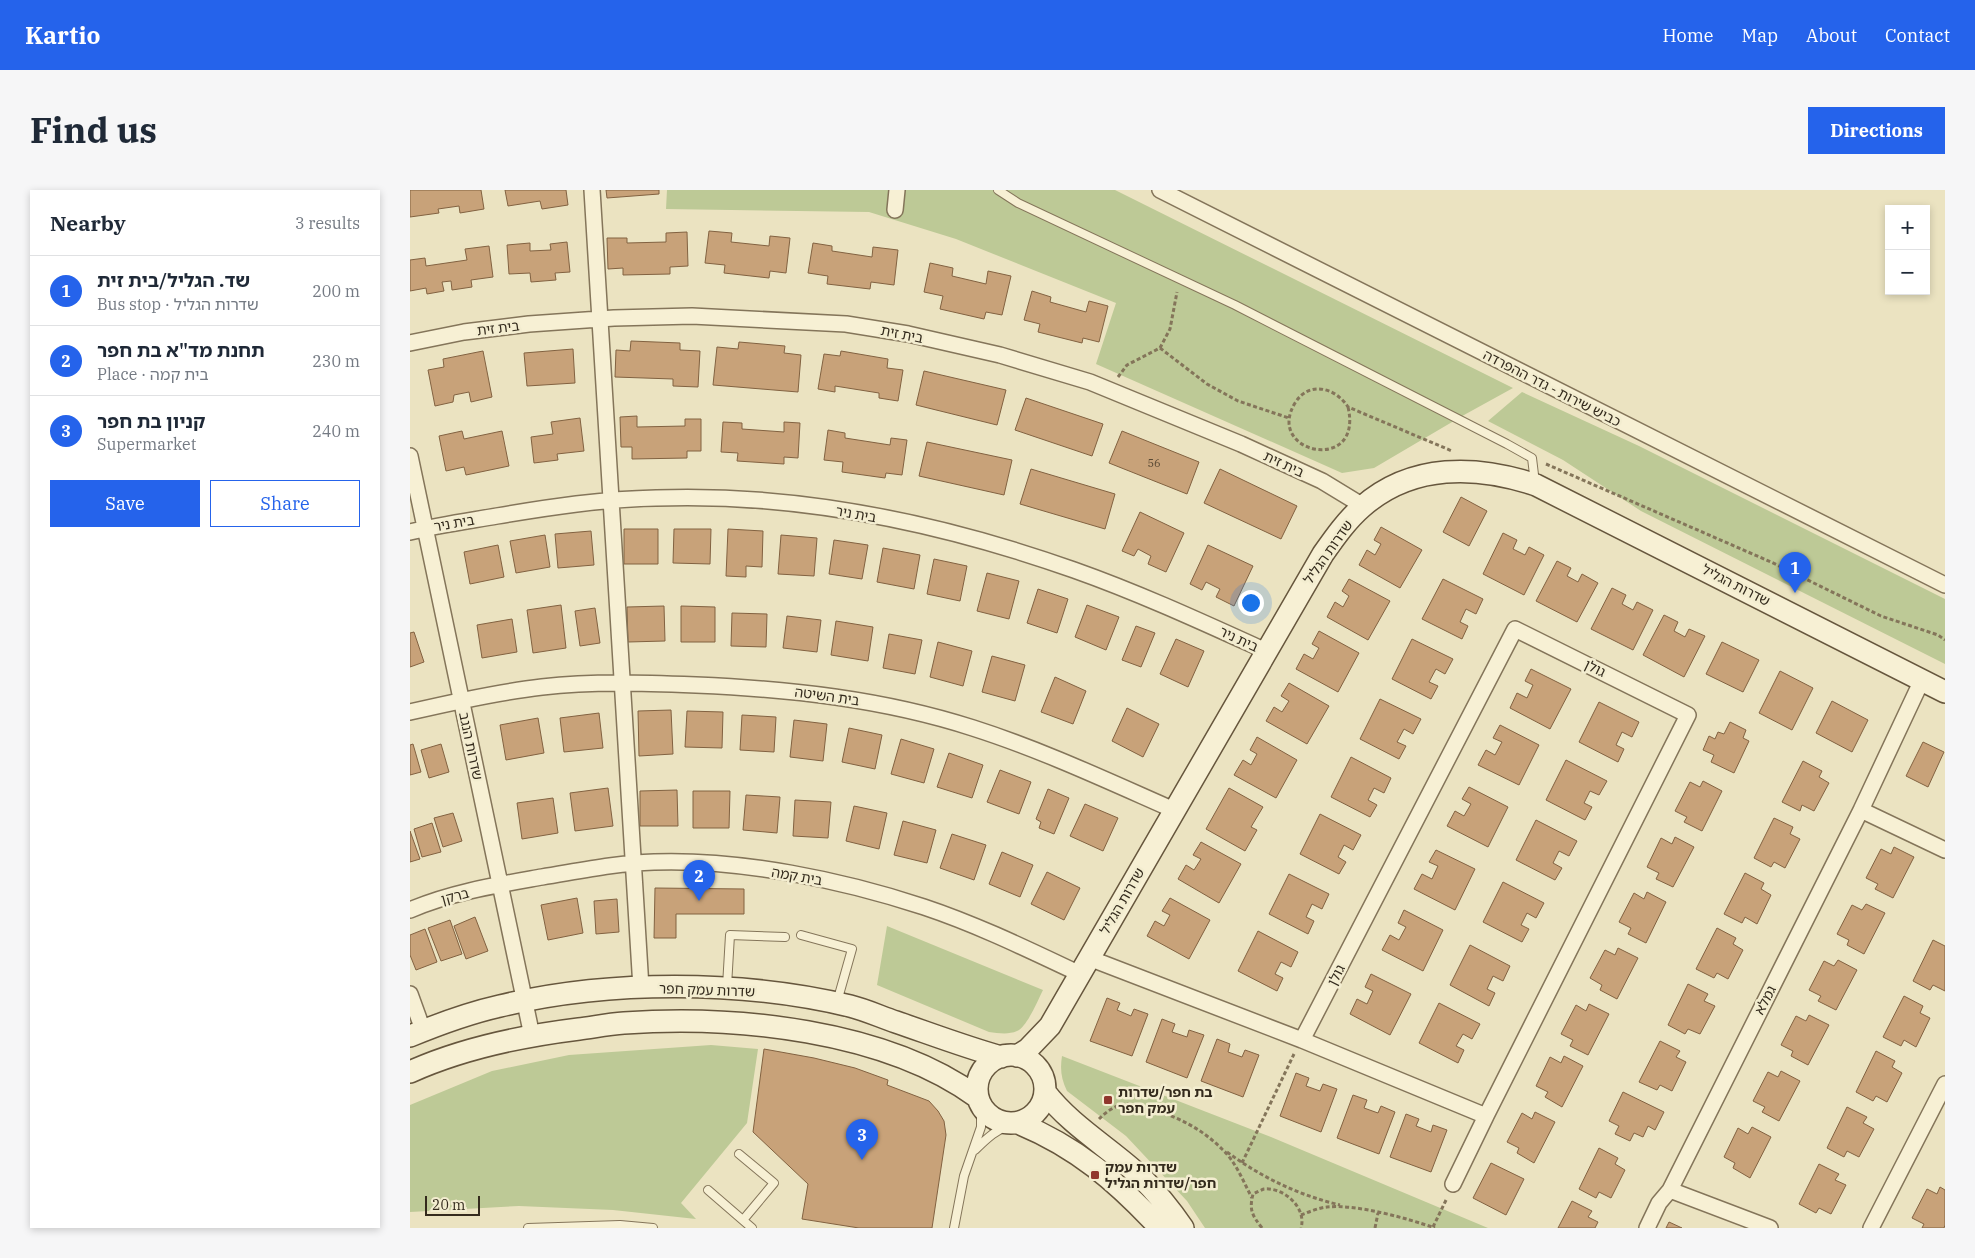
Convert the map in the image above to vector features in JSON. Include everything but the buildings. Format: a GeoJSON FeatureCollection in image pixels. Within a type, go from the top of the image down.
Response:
{"type":"FeatureCollection","features":[{"type":"Feature","properties":{"kind":"street"},"geometry":{"type":"LineString","coordinates":[[592,190],[641,988]]}},
{"type":"Feature","properties":{"kind":"street"},"geometry":{"type":"LineString","coordinates":[[895,210],[897,190]]}},
{"type":"Feature","properties":{"kind":"street","name":"כביש שירות - גדר ההפרדה"},"geometry":{"type":"LineString","coordinates":[[1160,190],[1945,585]]}},
{"type":"Feature","properties":{"kind":"street","name":"בית זית"},"geometry":{"type":"LineString","coordinates":[[410,343],[501,327],[600,319],[692,316],[846,324],[908,334],[1000,355],[1109,389],[1241,444],[1322,481],[1363,506]]}},
{"type":"Feature","properties":{"kind":"street","name":"שדרות הנגב"},"geometry":{"type":"LineString","coordinates":[[410,456],[532,1036]]}},
{"type":"Feature","properties":{"kind":"street","name":"שדרות הגליל"},"geometry":{"type":"LineString","coordinates":[[1040,1071],[1045,1041],[1050,1026],[1324,554],[1342,528],[1363,506],[1398,485],[1414,478],[1442,471],[1473,470],[1509,476],[1536,485],[1945,692]]}},
{"type":"Feature","properties":{"kind":"street","name":"בית ניר"},"geometry":{"type":"LineString","coordinates":[[410,532],[527,511],[611,501],[655,498],[738,500],[794,504],[854,513],[925,527],[988,543],[1073,570],[1174,609],[1266,651]]}},
{"type":"Feature","properties":{"kind":"street","name":"גולן"},"geometry":{"type":"LineString","coordinates":[[1302,1040],[1515,629],[1688,714],[1453,1184]]}},
{"type":"Feature","properties":{"kind":"street","name":"גמלא"},"geometry":{"type":"LineString","coordinates":[[1647,1228],[1659,1203],[1670,1190],[1860,810],[1922,680]]}},
{"type":"Feature","properties":{"kind":"street","name":"בית השיטה"},"geometry":{"type":"LineString","coordinates":[[410,712],[461,700],[542,687],[622,683],[784,690],[859,700],[910,711],[972,728],[1065,762],[1174,810]]}},
{"type":"Feature","properties":{"kind":"street"},"geometry":{"type":"LineString","coordinates":[[1860,810],[1945,850]]}},
{"type":"Feature","properties":{"kind":"street","name":"בית קמה"},"geometry":{"type":"LineString","coordinates":[[500,884],[598,867],[654,862],[705,863],[797,875],[854,887],[924,907],[1009,940],[1084,966]]}},
{"type":"Feature","properties":{"kind":"street","name":"ברקן"},"geometry":{"type":"LineString","coordinates":[[410,910],[455,894],[500,884]]}},
{"type":"Feature","properties":{"kind":"street"},"geometry":{"type":"LineString","coordinates":[[1084,966],[1302,1040],[1486,1116]]}},
{"type":"Feature","properties":{"kind":"street","name":"שדרות עמק חפר"},"geometry":{"type":"LineString","coordinates":[[417,1033],[458,1018],[524,1000],[598,990],[641,988],[726,989],[808,997],[852,1006],[966,1047],[1009,1056]]}},
{"type":"Feature","properties":{"kind":"street"},"geometry":{"type":"LineString","coordinates":[[410,994],[417,1033]]}},
{"type":"Feature","properties":{"kind":"street"},"geometry":{"type":"LineString","coordinates":[[410,1072],[502,1042],[622,1023],[727,1022],[832,1038],[907,1058],[946,1076],[979,1102],[987,1115],[996,1120],[1016,1123],[1045,1134],[1089,1161],[1160,1228]]}},
{"type":"Feature","properties":{"kind":"street","name":"שדרות הגליל"},"geometry":{"type":"LineString","coordinates":[[1009,1056],[1028,1049],[1050,1026]]}},
{"type":"Feature","properties":{"kind":"street"},"geometry":{"type":"LineString","coordinates":[[979,1102],[979,1077],[990,1062],[1009,1056],[1032,1062],[1040,1071],[1044,1081],[1045,1092],[1043,1102],[1037,1112],[1029,1118],[1016,1123]]}},
{"type":"Feature","properties":{"kind":"street"},"geometry":{"type":"LineString","coordinates":[[1871,1228],[1945,1084]]}},
{"type":"Feature","properties":{"kind":"street"},"geometry":{"type":"LineString","coordinates":[[1045,1092],[1060,1109],[1140,1176],[1157,1194],[1183,1228]]}},
{"type":"Feature","properties":{"kind":"street"},"geometry":{"type":"LineString","coordinates":[[1670,1190],[1770,1228]]}},
{"type":"Feature","properties":{"kind":"lane"},"geometry":{"type":"LineString","coordinates":[[998,190],[1018,202],[1253,314],[1532,458],[1536,485]]}},
{"type":"Feature","properties":{"kind":"lane"},"geometry":{"type":"LineString","coordinates":[[726,989],[730,935],[785,937]]}},
{"type":"Feature","properties":{"kind":"lane"},"geometry":{"type":"LineString","coordinates":[[802,935],[852,949],[836,1003]]}},
{"type":"Feature","properties":{"kind":"lane"},"geometry":{"type":"LineString","coordinates":[[954,1228],[964,1176],[974,1152],[981,1126],[979,1102]]}},
{"type":"Feature","properties":{"kind":"lane"},"geometry":{"type":"LineString","coordinates":[[974,1152],[1000,1128],[1016,1123]]}},
{"type":"Feature","properties":{"kind":"lane"},"geometry":{"type":"LineString","coordinates":[[739,1154],[774,1183],[743,1220]]}},
{"type":"Feature","properties":{"kind":"lane"},"geometry":{"type":"LineString","coordinates":[[708,1190],[752,1228]]}},
{"type":"Feature","properties":{"kind":"lane"},"geometry":{"type":"LineString","coordinates":[[528,1228],[620,1225],[653,1228]]}},
{"type":"Feature","properties":{"kind":"path"},"geometry":{"type":"LineString","coordinates":[[1109,389],[1127,366],[1160,348],[1170,329],[1179,278]]}},
{"type":"Feature","properties":{"kind":"path"},"geometry":{"type":"LineString","coordinates":[[1160,348],[1207,384],[1238,402],[1289,418]]}},
{"type":"Feature","properties":{"kind":"path"},"geometry":{"type":"LineString","coordinates":[[1314,389],[1325,389],[1343,398],[1348,407],[1351,417],[1350,427],[1346,436],[1339,444],[1330,449],[1311,450],[1294,438],[1289,418],[1291,408],[1297,399],[1305,393],[1314,389]]}},
{"type":"Feature","properties":{"kind":"path"},"geometry":{"type":"LineString","coordinates":[[1348,407],[1455,453]]}},
{"type":"Feature","properties":{"kind":"path"},"geometry":{"type":"LineString","coordinates":[[1532,458],[1771,562],[1881,616],[1938,635],[1945,640]]}},
{"type":"Feature","properties":{"kind":"path"},"geometry":{"type":"LineString","coordinates":[[1242,1163],[1289,1062],[1302,1040]]}},
{"type":"Feature","properties":{"kind":"path"},"geometry":{"type":"LineString","coordinates":[[1086,1131],[1108,1111],[1126,1104],[1146,1108],[1180,1119],[1203,1133],[1242,1163],[1286,1188],[1315,1199],[1411,1220],[1434,1228],[1453,1184]]}},
{"type":"Feature","properties":{"kind":"path"},"geometry":{"type":"LineString","coordinates":[[1223,1149],[1234,1164],[1252,1198]]}},
{"type":"Feature","properties":{"kind":"path"},"geometry":{"type":"LineString","coordinates":[[1262,1228],[1252,1213],[1250,1205],[1253,1194],[1263,1189],[1276,1190],[1288,1196],[1296,1204],[1301,1216],[1301,1228]]}},
{"type":"Feature","properties":{"kind":"path"},"geometry":{"type":"LineString","coordinates":[[1301,1216],[1325,1207],[1343,1206]]}},
{"type":"Feature","properties":{"kind":"path"},"geometry":{"type":"LineString","coordinates":[[1375,1228],[1378,1213]]}},
{"type":"Feature","properties":{"kind":"green space"},"geometry":{"type":"Polygon","coordinates":[[[667,190],[1115,190],[1513,388],[1374,468],[1342,473],[1096,364],[1116,303],[956,239],[869,212],[666,209],[667,190]]]}},
{"type":"Feature","properties":{"kind":"green space"},"geometry":{"type":"Polygon","coordinates":[[[1522,392],[1639,446],[1945,599],[1945,664],[1641,511],[1563,460],[1488,421],[1522,392]]]}},
{"type":"Feature","properties":{"kind":"green space"},"geometry":{"type":"Polygon","coordinates":[[[887,926],[1043,990],[1025,1024],[1014,1032],[989,1032],[877,985],[887,926]]]}},
{"type":"Feature","properties":{"kind":"green space"},"geometry":{"type":"Polygon","coordinates":[[[711,1045],[758,1049],[747,1123],[681,1203],[696,1219],[613,1210],[519,1206],[410,1212],[410,1105],[492,1071],[569,1055],[711,1045]]]}},
{"type":"Feature","properties":{"kind":"green space"},"geometry":{"type":"Polygon","coordinates":[[[1062,1056],[1271,1137],[1488,1228],[1205,1228],[1187,1201],[1126,1136],[1067,1091],[1063,1082],[1062,1056]]]}},
{"type":"Feature","properties":{"kind":"place","name":"שד. הגליל/בית זית"},"geometry":{"type":"Point","coordinates":[1795,593]}},
{"type":"Feature","properties":{"kind":"place","name":"תחנת מד\"א בת חפר"},"geometry":{"type":"Point","coordinates":[699,901]}},
{"type":"Feature","properties":{"kind":"place","name":"בת חפר/שדרות עמק חפר"},"geometry":{"type":"Point","coordinates":[1108,1100]}},
{"type":"Feature","properties":{"kind":"place","name":"קניון בת חפר"},"geometry":{"type":"Point","coordinates":[862,1160]}},
{"type":"Feature","properties":{"kind":"place","name":"שדרות עמק חפר/שדרות הגליל"},"geometry":{"type":"Point","coordinates":[1095,1175]}}]}
